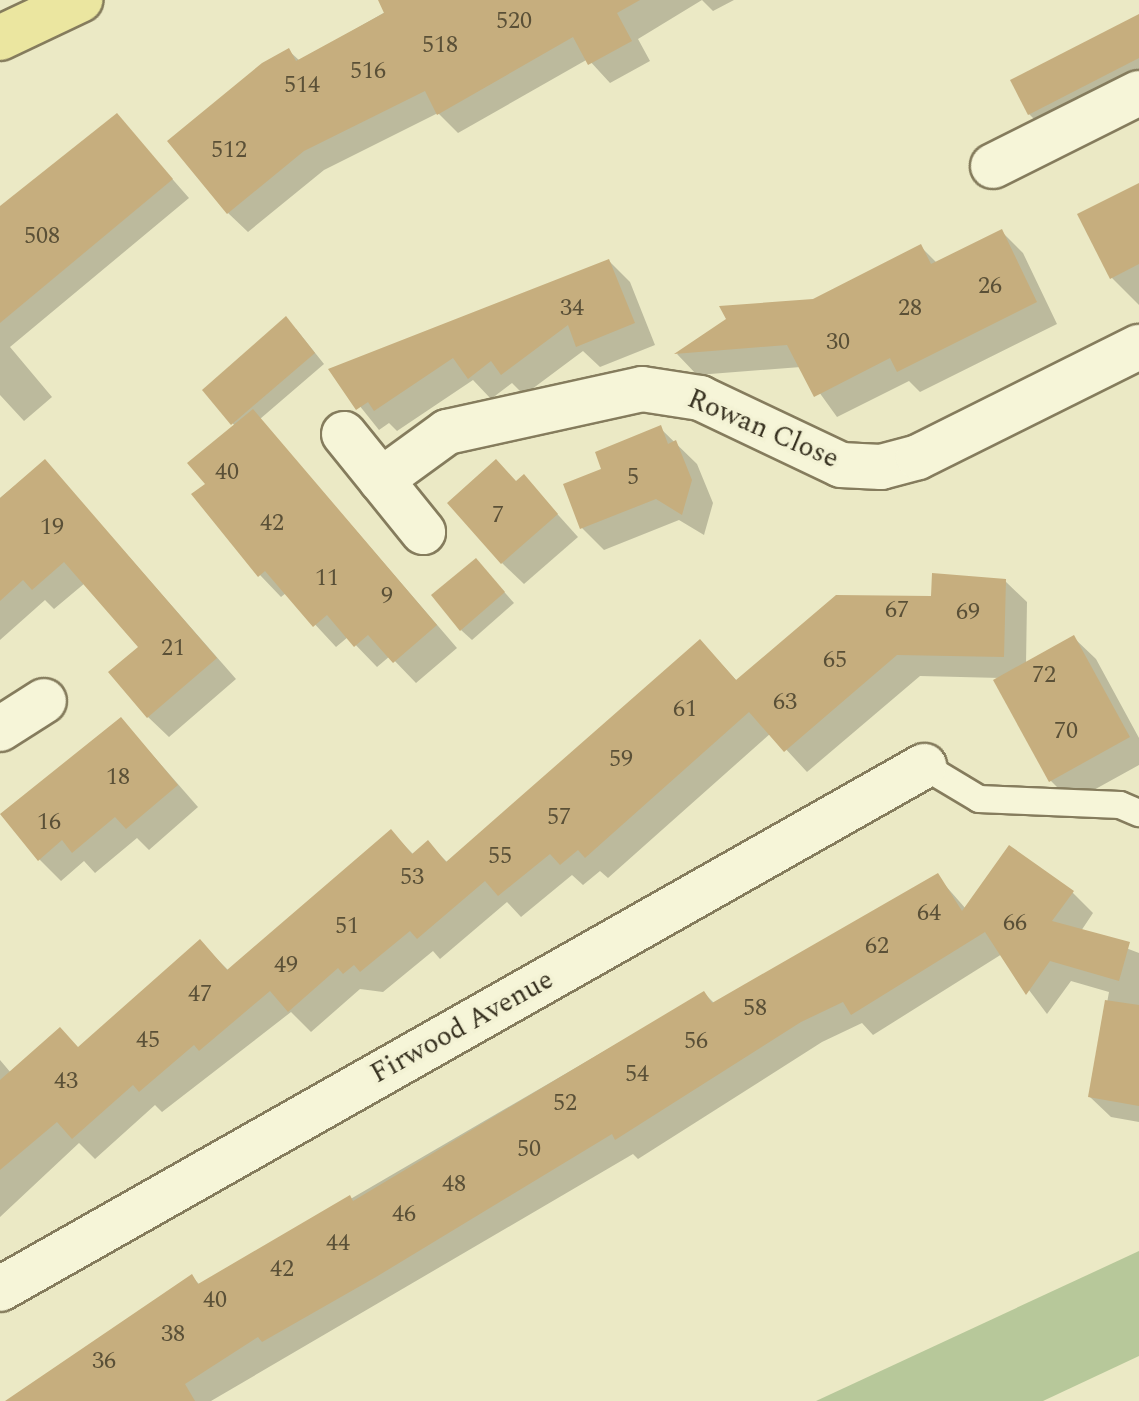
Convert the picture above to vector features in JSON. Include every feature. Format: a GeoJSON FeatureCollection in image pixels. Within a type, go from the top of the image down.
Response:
{"type":"FeatureCollection","features":[{"type":"Feature","properties":{"kind":"main road"},"geometry":{"type":"LineString","coordinates":[[0,38],[80,0]]}},
{"type":"Feature","properties":{"kind":"street"},"geometry":{"type":"LineString","coordinates":[[993,166],[1139,93]]}},
{"type":"Feature","properties":{"kind":"street","name":"Rowan Close"},"geometry":{"type":"LineString","coordinates":[[381,480],[447,432],[642,389],[700,398],[841,465],[881,467],[918,457],[1139,347]]}},
{"type":"Feature","properties":{"kind":"street"},"geometry":{"type":"LineString","coordinates":[[344,434],[423,532]]}},
{"type":"Feature","properties":{"kind":"street"},"geometry":{"type":"LineString","coordinates":[[0,729],[44,701]]}},
{"type":"Feature","properties":{"kind":"street","name":"Firwood Avenue"},"geometry":{"type":"LineString","coordinates":[[0,1289],[924,766]]}},
{"type":"Feature","properties":{"kind":"lane"},"geometry":{"type":"LineString","coordinates":[[924,766],[979,799],[1120,805],[1139,813]]}},
{"type":"Feature","properties":{"kind":"green space"},"geometry":{"type":"Polygon","coordinates":[[[1139,1251],[1139,1356],[1043,1401],[816,1401],[1139,1251]]]}},
{"type":"Feature","properties":{"kind":"building"},"geometry":{"type":"Polygon","coordinates":[[[378,0],[640,0],[617,13],[632,41],[588,65],[573,37],[437,115],[425,91],[304,151],[227,214],[167,141],[262,63],[289,48],[296,61],[384,13],[378,0]]]}},
{"type":"Feature","properties":{"kind":"building"},"geometry":{"type":"Polygon","coordinates":[[[1139,14],[1139,58],[1028,115],[1010,80],[1139,14]]]}},
{"type":"Feature","properties":{"kind":"building"},"geometry":{"type":"Polygon","coordinates":[[[117,113],[173,179],[0,323],[0,206],[117,113]]]}},
{"type":"Feature","properties":{"kind":"building"},"geometry":{"type":"Polygon","coordinates":[[[1139,183],[1139,264],[1110,279],[1077,214],[1139,183]]]}},
{"type":"Feature","properties":{"kind":"building"},"geometry":{"type":"Polygon","coordinates":[[[1002,229],[1037,302],[897,372],[890,358],[814,397],[787,345],[674,354],[726,319],[719,306],[813,299],[921,244],[931,264],[1002,229]]]}},
{"type":"Feature","properties":{"kind":"building"},"geometry":{"type":"Polygon","coordinates":[[[609,259],[635,323],[576,347],[568,325],[501,375],[491,361],[468,379],[453,358],[374,411],[368,402],[356,410],[328,369],[609,259]]]}},
{"type":"Feature","properties":{"kind":"building"},"geometry":{"type":"Polygon","coordinates":[[[286,316],[315,353],[231,425],[202,390],[286,316]]]}},
{"type":"Feature","properties":{"kind":"building"},"geometry":{"type":"Polygon","coordinates":[[[253,409],[437,625],[393,663],[368,635],[354,647],[327,615],[313,627],[265,571],[258,577],[191,494],[205,484],[187,463],[253,409]]]}},
{"type":"Feature","properties":{"kind":"building"},"geometry":{"type":"Polygon","coordinates":[[[661,425],[668,444],[676,440],[692,480],[682,515],[656,499],[580,529],[563,484],[601,469],[595,452],[661,425]]]}},
{"type":"Feature","properties":{"kind":"building"},"geometry":{"type":"Polygon","coordinates":[[[45,459],[217,658],[147,718],[108,672],[138,647],[64,562],[32,590],[23,580],[0,601],[0,498],[45,459]]]}},
{"type":"Feature","properties":{"kind":"building"},"geometry":{"type":"Polygon","coordinates":[[[496,459],[516,481],[524,474],[558,514],[501,564],[447,503],[496,459]]]}},
{"type":"Feature","properties":{"kind":"building"},"geometry":{"type":"Polygon","coordinates":[[[476,558],[505,592],[460,631],[431,595],[476,558]]]}},
{"type":"Feature","properties":{"kind":"building"},"geometry":{"type":"Polygon","coordinates":[[[932,573],[1006,579],[1004,657],[897,655],[784,752],[749,712],[585,858],[578,850],[560,865],[550,854],[498,896],[485,881],[417,939],[410,931],[360,972],[354,965],[343,974],[338,968],[288,1012],[270,991],[199,1051],[194,1045],[139,1092],[133,1085],[72,1139],[57,1122],[0,1170],[0,1080],[60,1027],[78,1047],[200,939],[227,970],[391,829],[412,854],[428,840],[446,862],[700,639],[736,680],[836,595],[931,596],[932,573]]]}},
{"type":"Feature","properties":{"kind":"building"},"geometry":{"type":"Polygon","coordinates":[[[1074,635],[1130,737],[1049,782],[993,680],[1074,635]]]}},
{"type":"Feature","properties":{"kind":"building"},"geometry":{"type":"Polygon","coordinates":[[[121,717],[178,785],[126,829],[115,817],[72,853],[62,840],[38,861],[0,814],[121,717]]]}},
{"type":"Feature","properties":{"kind":"building"},"geometry":{"type":"Polygon","coordinates":[[[1009,845],[1074,891],[1052,921],[1130,942],[1119,981],[1050,961],[1026,995],[985,932],[851,1015],[843,1002],[801,1022],[615,1140],[612,1134],[376,1277],[262,1342],[258,1337],[185,1384],[195,1401],[5,1401],[192,1274],[198,1284],[350,1195],[353,1201],[704,991],[712,1003],[938,873],[962,911],[1009,845]]]}},
{"type":"Feature","properties":{"kind":"building"},"geometry":{"type":"Polygon","coordinates":[[[1105,1000],[1139,1005],[1139,1106],[1088,1097],[1105,1000]]]}}]}
